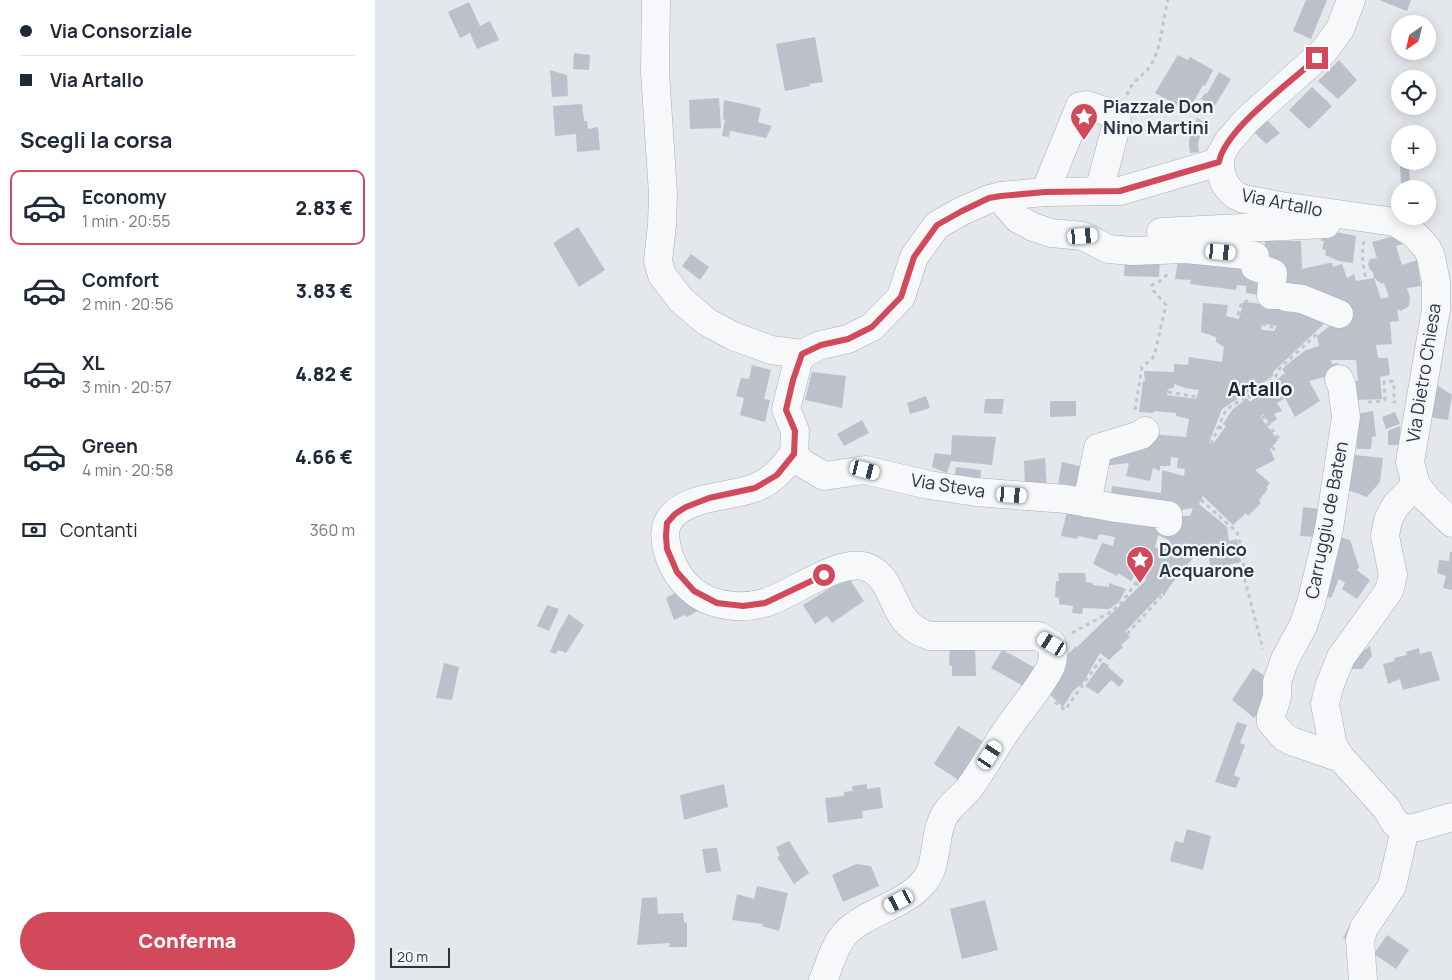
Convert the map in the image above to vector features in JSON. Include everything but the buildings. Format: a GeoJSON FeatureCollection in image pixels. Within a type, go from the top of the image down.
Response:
{"type":"FeatureCollection","features":[{"type":"Feature","properties":{"kind":"street"},"geometry":{"type":"LineString","coordinates":[[656,0],[655,72],[663,194],[662,225],[657,261],[662,275],[681,300],[707,322],[733,336],[771,350],[802,354],[821,345],[848,339],[872,327],[901,297],[914,257],[937,225],[989,198],[1045,192],[1120,191],[1219,162],[1223,150],[1247,120],[1324,51],[1340,29],[1351,0]]}},
{"type":"Feature","properties":{"kind":"street"},"geometry":{"type":"LineString","coordinates":[[1045,192],[1079,106],[1087,104],[1116,116],[1117,123],[1099,191]]}},
{"type":"Feature","properties":{"kind":"street","name":"Via Artallo"},"geometry":{"type":"LineString","coordinates":[[1219,162],[1224,182],[1235,195],[1244,199],[1358,216]]}},
{"type":"Feature","properties":{"kind":"street"},"geometry":{"type":"LineString","coordinates":[[1001,196],[1017,219],[1033,227],[1051,233],[1083,236],[1323,225],[1358,216]]}},
{"type":"Feature","properties":{"kind":"street","name":"Via Dietro Chiesa"},"geometry":{"type":"LineString","coordinates":[[1358,216],[1395,222],[1405,227],[1421,240],[1431,257],[1436,282],[1436,309],[1410,462],[1416,485],[1427,499],[1452,523]]}},
{"type":"Feature","properties":{"kind":"street"},"geometry":{"type":"LineString","coordinates":[[1083,236],[1108,249],[1133,251],[1186,249],[1255,256],[1255,267],[1273,273],[1271,294],[1302,299],[1339,314]]}},
{"type":"Feature","properties":{"kind":"street"},"geometry":{"type":"LineString","coordinates":[[802,354],[797,366],[786,410],[795,431],[794,454],[777,475],[755,488],[709,498],[686,507],[675,514],[667,523],[667,542],[671,561],[677,572],[694,591],[717,603],[743,606],[765,603],[837,569],[859,566],[869,568],[884,580],[900,614],[908,625],[922,634],[946,637],[1039,636],[1052,644],[1053,660],[1043,679],[969,787],[948,810],[939,824],[932,868],[924,882],[899,901],[844,934],[835,949],[823,980]]}},
{"type":"Feature","properties":{"kind":"street","name":"Carruggiu de Baten"},"geometry":{"type":"LineString","coordinates":[[1339,380],[1342,387],[1346,416],[1329,529],[1311,603],[1303,626],[1285,659],[1277,682],[1277,697],[1271,722],[1284,737],[1291,741],[1341,758]]}},
{"type":"Feature","properties":{"kind":"street"},"geometry":{"type":"LineString","coordinates":[[1076,501],[1098,448],[1141,435],[1145,430]]}},
{"type":"Feature","properties":{"kind":"street","name":"Via Steva"},"geometry":{"type":"LineString","coordinates":[[794,454],[802,463],[825,476],[865,470],[929,485],[976,492],[1076,501],[1168,518]]}},
{"type":"Feature","properties":{"kind":"street"},"geometry":{"type":"LineString","coordinates":[[1416,485],[1396,505],[1388,520],[1385,536],[1393,575],[1389,590],[1341,657],[1329,686],[1325,704],[1333,746],[1341,758],[1385,808],[1395,823],[1405,829],[1452,817]]}},
{"type":"Feature","properties":{"kind":"street"},"geometry":{"type":"LineString","coordinates":[[1363,980],[1360,940],[1364,928],[1392,886],[1405,829]]}},
{"type":"Feature","properties":{"kind":"path"},"geometry":{"type":"LineString","coordinates":[[1116,116],[1125,104],[1128,91],[1138,77],[1150,66],[1157,49],[1168,0]]}},
{"type":"Feature","properties":{"kind":"path"},"geometry":{"type":"LineString","coordinates":[[1358,216],[1363,248],[1363,269],[1366,279]]}},
{"type":"Feature","properties":{"kind":"path"},"geometry":{"type":"LineString","coordinates":[[1145,430],[1147,421],[1143,417],[1138,416],[1135,411],[1140,396],[1142,367],[1152,359],[1155,353],[1166,304],[1153,290],[1152,285],[1165,278],[1171,270],[1176,250]]}},
{"type":"Feature","properties":{"kind":"path"},"geometry":{"type":"LineString","coordinates":[[1211,444],[1225,412],[1231,405],[1264,386],[1275,377],[1280,368],[1296,356],[1305,343],[1339,314]]}},
{"type":"Feature","properties":{"kind":"path"},"geometry":{"type":"LineString","coordinates":[[1262,324],[1275,328]]}},
{"type":"Feature","properties":{"kind":"path"},"geometry":{"type":"LineString","coordinates":[[1168,392],[1197,396]]}},
{"type":"Feature","properties":{"kind":"path"},"geometry":{"type":"LineString","coordinates":[[1248,394],[1252,400]]}},
{"type":"Feature","properties":{"kind":"path"},"geometry":{"type":"LineString","coordinates":[[1262,416],[1281,440]]}},
{"type":"Feature","properties":{"kind":"path"},"geometry":{"type":"LineString","coordinates":[[1219,426],[1223,430]]}},
{"type":"Feature","properties":{"kind":"path"},"geometry":{"type":"LineString","coordinates":[[1201,500],[1237,532],[1244,558],[1243,573],[1264,651],[1277,682]]}},
{"type":"Feature","properties":{"kind":"path"},"geometry":{"type":"LineString","coordinates":[[1052,644],[1111,612],[1123,601],[1147,567]]}},
{"type":"Feature","properties":{"kind":"path"},"geometry":{"type":"LineString","coordinates":[[1135,583],[1140,586]]}},
{"type":"Feature","properties":{"kind":"path"},"geometry":{"type":"LineString","coordinates":[[1127,634],[1161,597],[1159,596]]}},
{"type":"Feature","properties":{"kind":"path"},"geometry":{"type":"LineString","coordinates":[[1065,710],[1103,656]]}},
{"type":"Feature","properties":{"kind":"place","name":"Piazzale Don Nino Martini"},"geometry":{"type":"Point","coordinates":[1084,141]}},
{"type":"Feature","properties":{"kind":"place","name":"Domenico Acquarone"},"geometry":{"type":"Point","coordinates":[1140,584]}},
{"type":"Feature","properties":{"kind":"district","name":"Artallo"},"geometry":{"type":"Point","coordinates":[1260,389]}},
{"type":"Feature","properties":{"kind":"route"},"geometry":{"type":"LineString","coordinates":[[824,575],[765,603],[730,606],[717,603],[694,591],[677,572],[667,549],[667,523],[675,514],[686,507],[709,498],[755,488],[777,475],[794,454],[795,431],[786,410],[789,394],[802,354],[821,345],[848,339],[872,327],[901,297],[914,257],[937,225],[989,198],[1045,192],[1120,191],[1219,162],[1220,156],[1228,142],[1247,120],[1317,58]]}}]}
